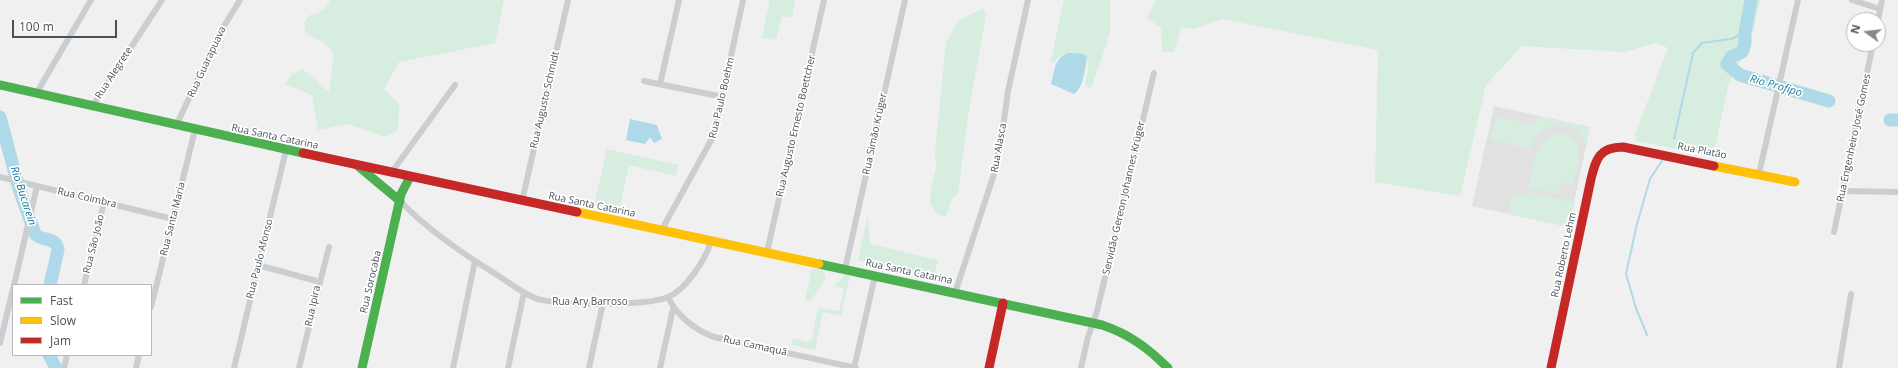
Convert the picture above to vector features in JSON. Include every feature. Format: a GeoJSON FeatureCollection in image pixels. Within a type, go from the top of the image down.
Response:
{"type":"FeatureCollection","features":[{"type":"Feature","properties":{"kind":"main road","name":"Rua Santa Catarina"},"geometry":{"type":"LineString","coordinates":[[0,85],[358,166],[661,231],[767,252],[1093,323],[1114,329],[1134,338],[1149,349],[1168,368]]}},
{"type":"Feature","properties":{"kind":"main road","name":"Rua Platão"},"geometry":{"type":"LineString","coordinates":[[1605,149],[1615,146],[1623,147],[1795,182]]}},
{"type":"Feature","properties":{"kind":"main road","name":"Rua Roberto Lehm"},"geometry":{"type":"LineString","coordinates":[[1551,368],[1591,179],[1598,157],[1605,149]]}},
{"type":"Feature","properties":{"kind":"main road"},"geometry":{"type":"LineString","coordinates":[[358,166],[400,201]]}},
{"type":"Feature","properties":{"kind":"main road","name":"Rua Sorocaba"},"geometry":{"type":"LineString","coordinates":[[362,368],[403,188],[410,177]]}},
{"type":"Feature","properties":{"kind":"main road"},"geometry":{"type":"LineString","coordinates":[[989,368],[1003,303]]}},
{"type":"Feature","properties":{"kind":"street"},"geometry":{"type":"LineString","coordinates":[[36,94],[91,0]]}},
{"type":"Feature","properties":{"kind":"street","name":"Rua Alegrete"},"geometry":{"type":"LineString","coordinates":[[92,107],[162,0]]}},
{"type":"Feature","properties":{"kind":"street","name":"Rua Guarapuava"},"geometry":{"type":"LineString","coordinates":[[176,126],[218,36],[240,0]]}},
{"type":"Feature","properties":{"kind":"street","name":"Rua Augusto Schmidt"},"geometry":{"type":"LineString","coordinates":[[522,201],[568,0]]}},
{"type":"Feature","properties":{"kind":"street"},"geometry":{"type":"LineString","coordinates":[[660,84],[679,0]]}},
{"type":"Feature","properties":{"kind":"street","name":"Rua Paulo Boehm"},"geometry":{"type":"LineString","coordinates":[[661,231],[711,143],[717,126],[743,0]]}},
{"type":"Feature","properties":{"kind":"street","name":"Rua Augusto Ernesto Boettcher"},"geometry":{"type":"LineString","coordinates":[[767,252],[824,0]]}},
{"type":"Feature","properties":{"kind":"street","name":"Rua Simão Krüger"},"geometry":{"type":"LineString","coordinates":[[845,269],[905,0]]}},
{"type":"Feature","properties":{"kind":"street","name":"Rua Alasca"},"geometry":{"type":"LineString","coordinates":[[955,293],[994,174],[1001,140],[1008,91],[1028,0]]}},
{"type":"Feature","properties":{"kind":"street"},"geometry":{"type":"LineString","coordinates":[[1759,174],[1798,0]]}},
{"type":"Feature","properties":{"kind":"street"},"geometry":{"type":"LineString","coordinates":[[1852,0],[1880,9]]}},
{"type":"Feature","properties":{"kind":"street"},"geometry":{"type":"LineString","coordinates":[[1879,12],[1882,0]]}},
{"type":"Feature","properties":{"kind":"street","name":"Rua Engenheiro José Gomes"},"geometry":{"type":"LineString","coordinates":[[1834,232],[1871,52]]}},
{"type":"Feature","properties":{"kind":"street","name":"Servidão Gereon Johannes Krüger"},"geometry":{"type":"LineString","coordinates":[[1081,368],[1154,72]]}},
{"type":"Feature","properties":{"kind":"street"},"geometry":{"type":"LineString","coordinates":[[644,81],[723,97]]}},
{"type":"Feature","properties":{"kind":"street"},"geometry":{"type":"LineString","coordinates":[[391,173],[455,85]]}},
{"type":"Feature","properties":{"kind":"street","name":"Rua Santa Maria"},"geometry":{"type":"LineString","coordinates":[[152,303],[195,130]]}},
{"type":"Feature","properties":{"kind":"street","name":"Rua Paulo Afonso"},"geometry":{"type":"LineString","coordinates":[[234,368],[286,150]]}},
{"type":"Feature","properties":{"kind":"street","name":"Rua Coimbra"},"geometry":{"type":"LineString","coordinates":[[0,177],[173,219]]}},
{"type":"Feature","properties":{"kind":"street"},"geometry":{"type":"LineString","coordinates":[[14,284],[37,186]]}},
{"type":"Feature","properties":{"kind":"street"},"geometry":{"type":"LineString","coordinates":[[1843,191],[1898,192]]}},
{"type":"Feature","properties":{"kind":"street","name":"Rua Ary Barroso"},"geometry":{"type":"LineString","coordinates":[[400,201],[438,236],[474,261],[524,292],[548,301],[603,303],[646,301],[668,298]]}},
{"type":"Feature","properties":{"kind":"street","name":"Rua São João"},"geometry":{"type":"LineString","coordinates":[[84,284],[104,202]]}},
{"type":"Feature","properties":{"kind":"street"},"geometry":{"type":"LineString","coordinates":[[660,368],[672,309],[668,298],[680,288],[700,266],[709,249],[711,241]]}},
{"type":"Feature","properties":{"kind":"street"},"geometry":{"type":"LineString","coordinates":[[320,282],[329,247]]}},
{"type":"Feature","properties":{"kind":"street"},"geometry":{"type":"LineString","coordinates":[[453,368],[474,261]]}},
{"type":"Feature","properties":{"kind":"street","name":"Rua Ipira"},"geometry":{"type":"LineString","coordinates":[[258,265],[320,282],[299,368]]}},
{"type":"Feature","properties":{"kind":"street"},"geometry":{"type":"LineString","coordinates":[[855,368],[875,276]]}},
{"type":"Feature","properties":{"kind":"street"},"geometry":{"type":"LineString","coordinates":[[508,368],[524,292]]}},
{"type":"Feature","properties":{"kind":"street"},"geometry":{"type":"LineString","coordinates":[[0,344],[12,293]]}},
{"type":"Feature","properties":{"kind":"street"},"geometry":{"type":"LineString","coordinates":[[1839,368],[1851,294]]}},
{"type":"Feature","properties":{"kind":"street"},"geometry":{"type":"LineString","coordinates":[[590,368],[603,303]]}},
{"type":"Feature","properties":{"kind":"street","name":"Rua Camaquã"},"geometry":{"type":"LineString","coordinates":[[672,309],[698,329],[714,337],[855,368]]}},
{"type":"Feature","properties":{"kind":"street"},"geometry":{"type":"LineString","coordinates":[[64,368],[67,356]]}},
{"type":"Feature","properties":{"kind":"street"},"geometry":{"type":"LineString","coordinates":[[136,368],[139,356]]}},
{"type":"Feature","properties":{"kind":"shaded area"},"geometry":{"type":"Polygon","coordinates":[[[1494,106],[1590,127],[1569,227],[1472,206],[1494,106]]]}},
{"type":"Feature","properties":{"kind":"green space"},"geometry":{"type":"Polygon","coordinates":[[[330,0],[504,0],[495,43],[399,62],[384,89],[399,104],[398,130],[385,137],[348,124],[318,130],[312,95],[285,84],[292,74],[303,69],[329,92],[334,54],[324,43],[306,33],[304,23],[310,15],[325,9],[330,0]]]}},
{"type":"Feature","properties":{"kind":"green space"},"geometry":{"type":"Polygon","coordinates":[[[770,0],[795,0],[792,18],[782,16],[776,40],[762,38],[770,0]]]}},
{"type":"Feature","properties":{"kind":"green space"},"geometry":{"type":"Polygon","coordinates":[[[1064,0],[1110,0],[1110,31],[1091,88],[1085,86],[1088,65],[1084,54],[1062,55],[1050,64],[1064,0]]]}},
{"type":"Feature","properties":{"kind":"green space"},"geometry":{"type":"Polygon","coordinates":[[[1156,0],[1760,0],[1753,33],[1739,46],[1741,59],[1729,83],[1714,152],[1709,155],[1636,141],[1635,134],[1668,48],[1655,43],[1625,52],[1522,46],[1486,85],[1460,196],[1375,182],[1378,50],[1222,19],[1194,29],[1181,27],[1174,52],[1162,52],[1161,28],[1147,18],[1156,0]]]}},
{"type":"Feature","properties":{"kind":"green space"},"geometry":{"type":"Polygon","coordinates":[[[984,9],[986,15],[968,116],[958,193],[951,200],[946,217],[937,214],[930,203],[931,187],[936,168],[935,154],[946,42],[958,22],[970,14],[984,9]]]}},
{"type":"Feature","properties":{"kind":"green space"},"geometry":{"type":"Polygon","coordinates":[[[1537,116],[1590,127],[1586,148],[1581,137],[1574,130],[1566,126],[1557,125],[1540,133],[1534,140],[1530,149],[1491,140],[1496,117],[1535,125],[1537,116]]]}},
{"type":"Feature","properties":{"kind":"green space"},"geometry":{"type":"Polygon","coordinates":[[[1561,132],[1569,135],[1575,140],[1578,146],[1578,162],[1573,186],[1560,183],[1558,194],[1528,188],[1533,162],[1539,147],[1544,141],[1561,132]]]}},
{"type":"Feature","properties":{"kind":"green space"},"geometry":{"type":"Polygon","coordinates":[[[607,149],[679,165],[676,176],[629,165],[619,211],[594,205],[607,149]]]}},
{"type":"Feature","properties":{"kind":"green space"},"geometry":{"type":"Polygon","coordinates":[[[1527,192],[1574,202],[1569,227],[1508,214],[1513,194],[1526,197],[1527,192]]]}},
{"type":"Feature","properties":{"kind":"green space"},"geometry":{"type":"Polygon","coordinates":[[[868,214],[870,244],[938,260],[934,277],[858,260],[868,214]]]}},
{"type":"Feature","properties":{"kind":"green space"},"geometry":{"type":"Polygon","coordinates":[[[812,268],[823,272],[826,278],[810,301],[805,300],[812,268]]]}},
{"type":"Feature","properties":{"kind":"green space"},"geometry":{"type":"Polygon","coordinates":[[[845,275],[850,276],[841,316],[823,312],[815,350],[791,345],[793,338],[807,342],[812,340],[817,311],[819,308],[839,311],[844,289],[834,286],[845,275]]]}},
{"type":"Feature","properties":{"kind":"water"},"geometry":{"type":"Polygon","coordinates":[[[1069,53],[1084,54],[1087,57],[1082,82],[1074,94],[1051,84],[1054,70],[1058,61],[1064,55],[1069,53]]]}},
{"type":"Feature","properties":{"kind":"water"},"geometry":{"type":"Polygon","coordinates":[[[630,119],[657,125],[662,139],[654,143],[650,137],[645,144],[626,140],[630,119]]]}},
{"type":"Feature","properties":{"kind":"waterway","name":"Rio Profipo"},"geometry":{"type":"LineString","coordinates":[[1751,0],[1745,33],[1745,44],[1742,52],[1731,57],[1727,64],[1740,75],[1829,101]]}},
{"type":"Feature","properties":{"kind":"waterway"},"geometry":{"type":"LineString","coordinates":[[1674,139],[1693,53],[1702,43],[1731,39],[1745,33]]}},
{"type":"Feature","properties":{"kind":"waterway","name":"Rio Bucarein"},"geometry":{"type":"LineString","coordinates":[[0,117],[19,189],[35,234],[52,241],[57,246],[58,250],[50,284]]}},
{"type":"Feature","properties":{"kind":"waterway","name":"Rio Profipo"},"geometry":{"type":"LineString","coordinates":[[1890,120],[1898,120]]}},
{"type":"Feature","properties":{"kind":"waterway"},"geometry":{"type":"LineString","coordinates":[[1647,335],[1636,308],[1626,274],[1637,224],[1650,179],[1663,159]]}},
{"type":"Feature","properties":{"kind":"waterway","name":"Rio Bucarein"},"geometry":{"type":"LineString","coordinates":[[50,356],[56,368]]}},
{"type":"Feature","properties":{"kind":"traffic: fast"},"geometry":{"type":"LineString","coordinates":[[0,85],[303,153]]}},
{"type":"Feature","properties":{"kind":"traffic: fast"},"geometry":{"type":"LineString","coordinates":[[358,166],[400,201]]}},
{"type":"Feature","properties":{"kind":"traffic: fast"},"geometry":{"type":"LineString","coordinates":[[362,368],[401,194],[410,177]]}},
{"type":"Feature","properties":{"kind":"traffic: fast"},"geometry":{"type":"LineString","coordinates":[[819,264],[1102,325],[1138,342],[1168,368]]}},
{"type":"Feature","properties":{"kind":"traffic: slow"},"geometry":{"type":"LineString","coordinates":[[1714,166],[1795,182]]}},
{"type":"Feature","properties":{"kind":"traffic: slow"},"geometry":{"type":"LineString","coordinates":[[577,212],[819,264]]}},
{"type":"Feature","properties":{"kind":"traffic: jam"},"geometry":{"type":"LineString","coordinates":[[1551,368],[1591,179],[1597,160],[1600,156],[1609,149],[1623,147],[1714,166]]}},
{"type":"Feature","properties":{"kind":"traffic: jam"},"geometry":{"type":"LineString","coordinates":[[303,153],[577,212]]}},
{"type":"Feature","properties":{"kind":"traffic: jam"},"geometry":{"type":"LineString","coordinates":[[989,368],[1003,303]]}}]}
